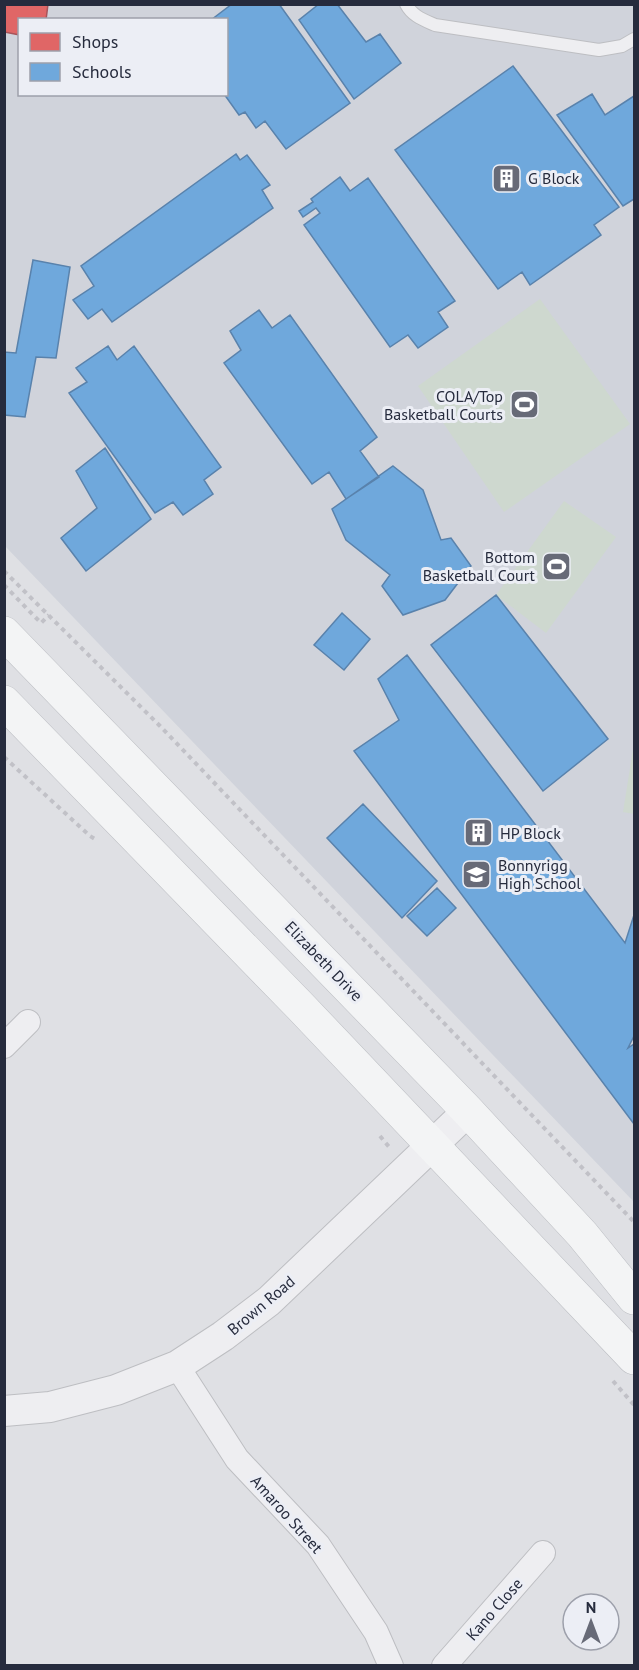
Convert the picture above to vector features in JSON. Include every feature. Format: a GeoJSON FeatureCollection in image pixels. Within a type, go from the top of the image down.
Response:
{"type":"FeatureCollection","features":[{"type":"Feature","properties":{"kind":"main road","name":"Elizabeth Drive"},"geometry":{"type":"LineString","coordinates":[[4,633],[468,1111],[582,1234],[634,1298]]}},
{"type":"Feature","properties":{"kind":"main road"},"geometry":{"type":"LineString","coordinates":[[4,702],[432,1144],[634,1358]]}},
{"type":"Feature","properties":{"kind":"street"},"geometry":{"type":"LineString","coordinates":[[4,1046],[27,1022]]}},
{"type":"Feature","properties":{"kind":"street","name":"Brown Road"},"geometry":{"type":"LineString","coordinates":[[4,1411],[51,1407],[117,1390],[177,1366],[223,1336],[269,1301],[468,1111]]}},
{"type":"Feature","properties":{"kind":"street","name":"Amaroo Street"},"geometry":{"type":"LineString","coordinates":[[177,1366],[237,1460],[318,1545],[376,1632],[391,1665]]}},
{"type":"Feature","properties":{"kind":"street","name":"Kano Close"},"geometry":{"type":"LineString","coordinates":[[444,1665],[543,1553]]}},
{"type":"Feature","properties":{"kind":"lane"},"geometry":{"type":"LineString","coordinates":[[406,4],[407,8],[419,18],[435,25],[599,50],[622,46],[634,39]]}},
{"type":"Feature","properties":{"kind":"path"},"geometry":{"type":"LineString","coordinates":[[4,571],[159,725],[634,1222]]}},
{"type":"Feature","properties":{"kind":"path"},"geometry":{"type":"LineString","coordinates":[[4,585],[41,622],[49,615]]}},
{"type":"Feature","properties":{"kind":"shaded area","name":"Bonnyrigg High School"},"geometry":{"type":"Polygon","coordinates":[[[623,4],[634,6],[634,1202],[5,546],[5,5],[623,4]]]}},
{"type":"Feature","properties":{"kind":"shaded area","name":"COLA/Top Basketball Courts"},"geometry":{"type":"Polygon","coordinates":[[[540,299],[630,424],[504,512],[418,386],[540,299]]]}},
{"type":"Feature","properties":{"kind":"shaded area","name":"Bottom Basketball Court"},"geometry":{"type":"Polygon","coordinates":[[[564,501],[616,537],[546,633],[496,595],[564,501]]]}},
{"type":"Feature","properties":{"kind":"shaded area"},"geometry":{"type":"Polygon","coordinates":[[[634,743],[634,814],[623,812],[634,743]]]}},
{"type":"Feature","properties":{"kind":"building: Shops"},"geometry":{"type":"Polygon","coordinates":[[[4,4],[48,4],[46,18],[18,18],[18,35],[4,32],[4,4]]]}},
{"type":"Feature","properties":{"kind":"building: Schools"},"geometry":{"type":"Polygon","coordinates":[[[232,4],[279,4],[350,103],[286,149],[265,121],[256,128],[245,112],[239,115],[225,96],[228,96],[228,18],[214,18],[232,4]]]}},
{"type":"Feature","properties":{"kind":"building: Schools"},"geometry":{"type":"Polygon","coordinates":[[[319,4],[337,4],[366,42],[380,34],[401,63],[354,99],[299,20],[319,4]]]}},
{"type":"Feature","properties":{"kind":"building: Schools","name":"G Block"},"geometry":{"type":"Polygon","coordinates":[[[513,66],[619,207],[594,225],[601,235],[530,285],[522,272],[498,289],[395,150],[513,66]]]}},
{"type":"Feature","properties":{"kind":"building: Schools"},"geometry":{"type":"Polygon","coordinates":[[[592,94],[605,115],[634,96],[634,199],[623,206],[557,115],[592,94]]]}},
{"type":"Feature","properties":{"kind":"building: Schools"},"geometry":{"type":"Polygon","coordinates":[[[236,154],[240,160],[247,155],[270,185],[262,190],[273,208],[112,322],[102,309],[88,319],[73,300],[94,286],[81,266],[236,154]]]}},
{"type":"Feature","properties":{"kind":"building: Schools"},"geometry":{"type":"Polygon","coordinates":[[[340,177],[350,191],[368,178],[455,301],[438,312],[448,327],[418,348],[408,335],[390,347],[304,225],[320,213],[316,208],[303,217],[299,211],[313,202],[311,199],[340,177]]]}},
{"type":"Feature","properties":{"kind":"building: Schools"},"geometry":{"type":"Polygon","coordinates":[[[33,260],[70,267],[56,358],[36,357],[25,417],[4,415],[4,352],[16,353],[33,260]]]}},
{"type":"Feature","properties":{"kind":"building: Schools"},"geometry":{"type":"Polygon","coordinates":[[[259,310],[272,328],[290,315],[377,437],[360,451],[379,477],[346,499],[329,472],[312,484],[224,363],[241,350],[230,331],[259,310]]]}},
{"type":"Feature","properties":{"kind":"building: Schools"},"geometry":{"type":"Polygon","coordinates":[[[108,346],[117,360],[134,346],[221,467],[204,480],[213,494],[183,515],[173,502],[155,513],[69,393],[87,382],[76,368],[108,346]]]}},
{"type":"Feature","properties":{"kind":"building: Schools"},"geometry":{"type":"Polygon","coordinates":[[[105,448],[151,519],[86,571],[61,538],[97,508],[76,471],[105,448]]]}},
{"type":"Feature","properties":{"kind":"building: Schools"},"geometry":{"type":"Polygon","coordinates":[[[393,466],[423,490],[441,540],[451,538],[471,566],[445,600],[403,615],[382,586],[390,575],[346,540],[332,509],[393,466]]]}},
{"type":"Feature","properties":{"kind":"building: Schools"},"geometry":{"type":"Polygon","coordinates":[[[496,595],[608,739],[543,791],[431,645],[496,595]]]}},
{"type":"Feature","properties":{"kind":"building: Schools"},"geometry":{"type":"Polygon","coordinates":[[[342,613],[370,639],[344,670],[314,645],[342,613]]]}},
{"type":"Feature","properties":{"kind":"building: Schools","name":"HP Block"},"geometry":{"type":"Polygon","coordinates":[[[407,655],[625,943],[634,915],[634,1036],[628,1048],[634,1044],[634,1124],[354,751],[399,720],[378,679],[407,655]]]}},
{"type":"Feature","properties":{"kind":"building: Schools"},"geometry":{"type":"Polygon","coordinates":[[[363,804],[437,881],[402,918],[327,838],[363,804]]]}},
{"type":"Feature","properties":{"kind":"building: Schools"},"geometry":{"type":"Polygon","coordinates":[[[437,888],[456,908],[427,936],[407,916],[437,888]]]}},
{"type":"Feature","properties":{"kind":"place","name":"G Block"},"geometry":{"type":"Point","coordinates":[507,178]}},
{"type":"Feature","properties":{"kind":"place","name":"COLA/Top Basketball Courts"},"geometry":{"type":"Point","coordinates":[524,405]}},
{"type":"Feature","properties":{"kind":"place","name":"Bottom Basketball Court"},"geometry":{"type":"Point","coordinates":[556,566]}},
{"type":"Feature","properties":{"kind":"place","name":"HP Block"},"geometry":{"type":"Point","coordinates":[479,833]}},
{"type":"Feature","properties":{"kind":"place","name":"Bonnyrigg High School"},"geometry":{"type":"Point","coordinates":[477,874]}}]}
